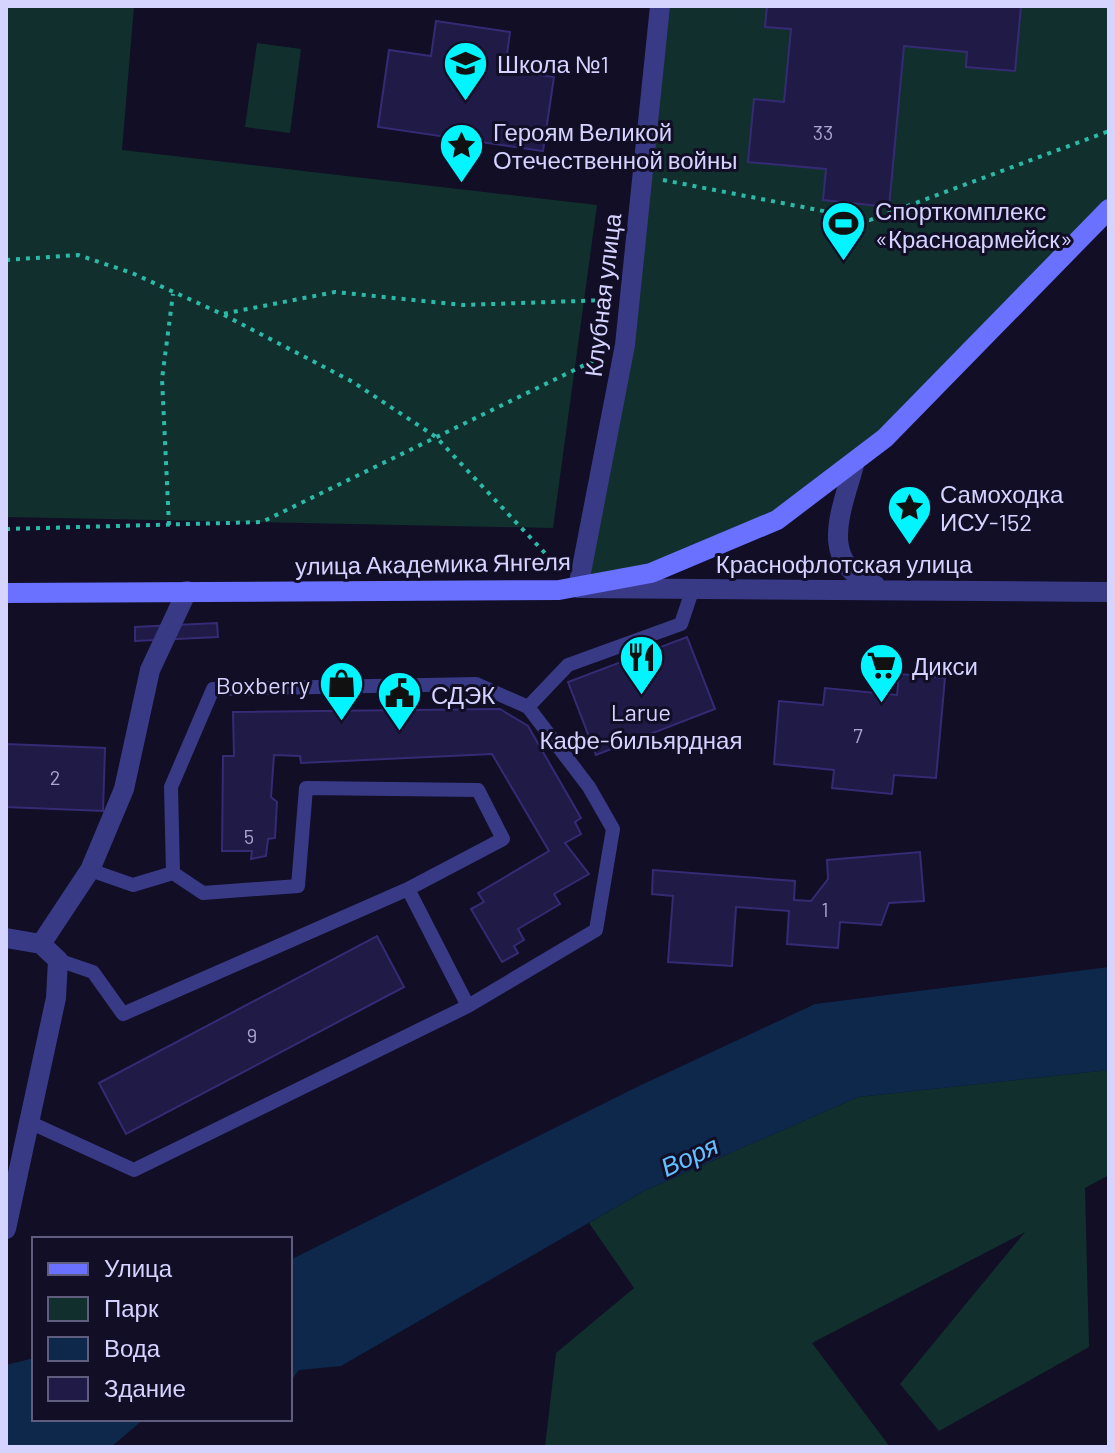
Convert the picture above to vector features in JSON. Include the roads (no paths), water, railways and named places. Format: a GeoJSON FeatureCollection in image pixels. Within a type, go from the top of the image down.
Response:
{"type":"FeatureCollection","features":[{"type":"Feature","properties":{"kind":"main road","name":"улица Академика Янгеля"},"geometry":{"type":"LineString","coordinates":[[6,593],[578,588],[651,573],[777,520],[885,438],[1109,209]]}},
{"type":"Feature","properties":{"kind":"street","name":"Клубная улица"},"geometry":{"type":"LineString","coordinates":[[578,588],[625,345],[660,6]]}},
{"type":"Feature","properties":{"kind":"street"},"geometry":{"type":"LineString","coordinates":[[855,461],[836,537],[841,561],[859,579],[883,588]]}},
{"type":"Feature","properties":{"kind":"street","name":"Краснофлотская улица"},"geometry":{"type":"LineString","coordinates":[[578,588],[1109,592]]}},
{"type":"Feature","properties":{"kind":"street"},"geometry":{"type":"LineString","coordinates":[[41,944],[90,870],[124,789],[150,670],[187,591]]}},
{"type":"Feature","properties":{"kind":"street"},"geometry":{"type":"LineString","coordinates":[[6,938],[41,944],[58,960],[56,998],[6,1229]]}},
{"type":"Feature","properties":{"kind":"lane"},"geometry":{"type":"LineString","coordinates":[[528,707],[568,665],[681,624],[693,588]]}},
{"type":"Feature","properties":{"kind":"lane"},"geometry":{"type":"LineString","coordinates":[[29,1122],[134,1170],[468,1006],[596,930],[613,829],[589,787],[528,707],[476,684],[213,689],[171,787],[173,873]]}},
{"type":"Feature","properties":{"kind":"lane"},"geometry":{"type":"LineString","coordinates":[[58,960],[93,972],[123,1014],[408,889],[503,839],[478,790],[306,788],[298,886],[203,893],[173,873]]}},
{"type":"Feature","properties":{"kind":"lane"},"geometry":{"type":"LineString","coordinates":[[90,870],[133,885],[173,873]]}},
{"type":"Feature","properties":{"kind":"lane"},"geometry":{"type":"LineString","coordinates":[[408,889],[468,1006]]}},
{"type":"Feature","properties":{"kind":"water","name":"Воря"},"geometry":{"type":"Polygon","coordinates":[[[1109,967],[1109,1070],[858,1097],[644,1191],[341,1366],[299,1370],[292,1379],[292,1259],[639,1086],[815,1004],[1109,967]]]}},
{"type":"Feature","properties":{"kind":"water"},"geometry":{"type":"Polygon","coordinates":[[[32,1358],[32,1421],[142,1421],[111,1447],[6,1447],[6,1365],[32,1358]]]}},
{"type":"Feature","properties":{"kind":"place","name":"Школа №1"},"geometry":{"type":"Point","coordinates":[466,102]}},
{"type":"Feature","properties":{"kind":"place","name":"Героям Великой Отечественной войны"},"geometry":{"type":"Point","coordinates":[462,184]}},
{"type":"Feature","properties":{"kind":"place","name":"Спорткомплекс «Красноармейск»"},"geometry":{"type":"Point","coordinates":[844,263]}},
{"type":"Feature","properties":{"kind":"place","name":"Самоходка ИСУ-152"},"geometry":{"type":"Point","coordinates":[909,546]}},
{"type":"Feature","properties":{"kind":"place","name":"Larue Кафе-бильярдная"},"geometry":{"type":"Point","coordinates":[641,696]}},
{"type":"Feature","properties":{"kind":"place","name":"Дикси"},"geometry":{"type":"Point","coordinates":[881,704]}},
{"type":"Feature","properties":{"kind":"place","name":"Boxberry"},"geometry":{"type":"Point","coordinates":[341,723]}},
{"type":"Feature","properties":{"kind":"place","name":"СДЭК"},"geometry":{"type":"Point","coordinates":[400,733]}}]}
